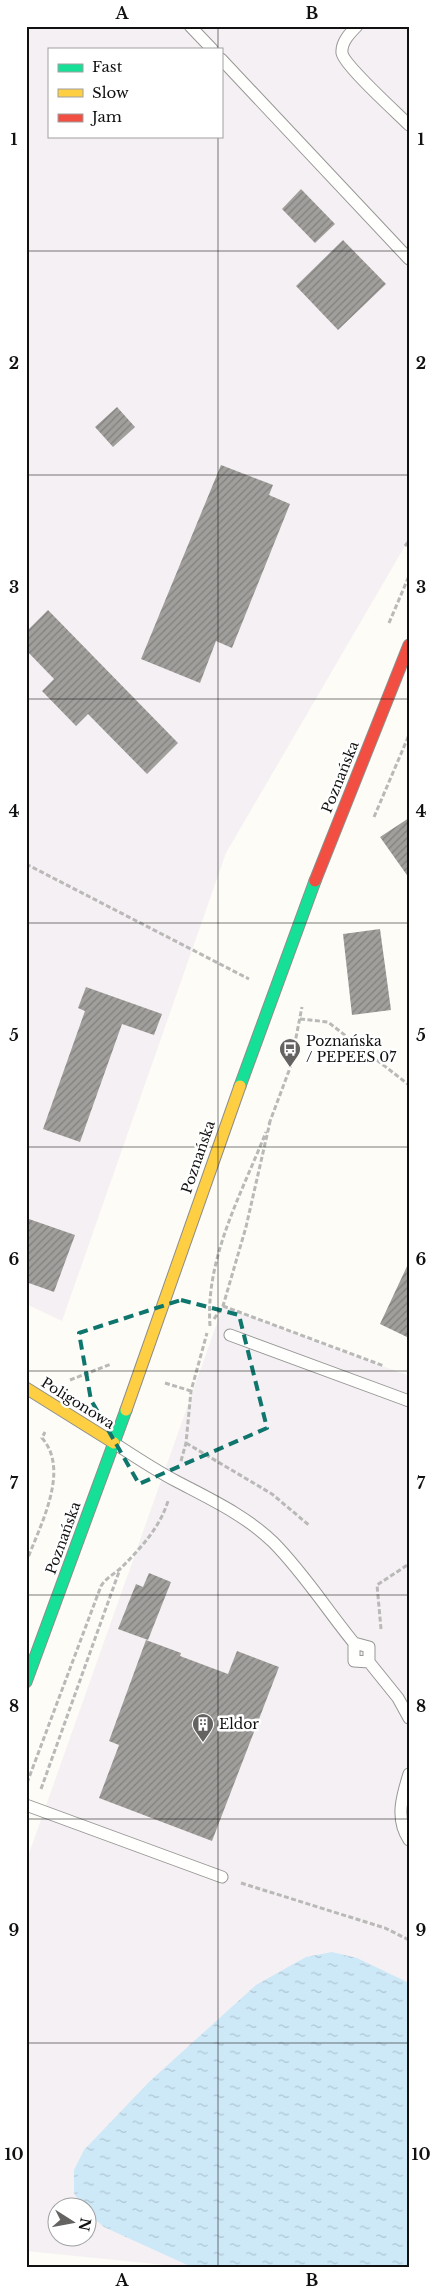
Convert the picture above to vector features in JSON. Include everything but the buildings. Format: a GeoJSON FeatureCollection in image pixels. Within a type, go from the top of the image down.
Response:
{"type":"FeatureCollection","features":[{"type":"Feature","properties":{"kind":"main road","name":"Poznańska"},"geometry":{"type":"LineString","coordinates":[[26,1682],[114,1443],[235,1099],[334,830],[409,645]]}},
{"type":"Feature","properties":{"kind":"main road","name":"Poligonowa"},"geometry":{"type":"LineString","coordinates":[[26,1388],[114,1443]]}},
{"type":"Feature","properties":{"kind":"lane"},"geometry":{"type":"LineString","coordinates":[[190,26],[211,48]]}},
{"type":"Feature","properties":{"kind":"lane"},"geometry":{"type":"LineString","coordinates":[[357,26],[343,44],[345,60],[409,125]]}},
{"type":"Feature","properties":{"kind":"lane"},"geometry":{"type":"LineString","coordinates":[[222,60],[409,259]]}},
{"type":"Feature","properties":{"kind":"lane"},"geometry":{"type":"LineString","coordinates":[[230,1334],[409,1401]]}},
{"type":"Feature","properties":{"kind":"lane"},"geometry":{"type":"LineString","coordinates":[[114,1443],[175,1481],[205,1495],[238,1514],[272,1541],[295,1567],[354,1643],[369,1647],[369,1662],[398,1698],[409,1718]]}},
{"type":"Feature","properties":{"kind":"lane"},"geometry":{"type":"LineString","coordinates":[[409,1774],[401,1811],[403,1830],[409,1840]]}},
{"type":"Feature","properties":{"kind":"lane"},"geometry":{"type":"LineString","coordinates":[[30,1806],[222,1877]]}},
{"type":"Feature","properties":{"kind":"path"},"geometry":{"type":"LineString","coordinates":[[405,546],[409,541]]}},
{"type":"Feature","properties":{"kind":"path"},"geometry":{"type":"LineString","coordinates":[[370,826],[409,735]]}},
{"type":"Feature","properties":{"kind":"path"},"geometry":{"type":"LineString","coordinates":[[26,864],[275,991]]}},
{"type":"Feature","properties":{"kind":"path"},"geometry":{"type":"LineString","coordinates":[[210,1326],[208,1304],[219,1250],[290,1068],[304,1000]]}},
{"type":"Feature","properties":{"kind":"path"},"geometry":{"type":"LineString","coordinates":[[300,1019],[328,1022],[409,1086]]}},
{"type":"Feature","properties":{"kind":"path"},"geometry":{"type":"LineString","coordinates":[[26,1786],[101,1586],[105,1580],[121,1568],[158,1525],[175,1481],[186,1443],[191,1391],[210,1326],[223,1306],[246,1227],[270,1122]]}},
{"type":"Feature","properties":{"kind":"path"},"geometry":{"type":"LineString","coordinates":[[223,1306],[390,1369]]}},
{"type":"Feature","properties":{"kind":"path"},"geometry":{"type":"LineString","coordinates":[[186,1443],[272,1494],[310,1526]]}},
{"type":"Feature","properties":{"kind":"path"},"geometry":{"type":"LineString","coordinates":[[382,1636],[377,1586],[409,1564]]}},
{"type":"Feature","properties":{"kind":"path"},"geometry":{"type":"LineString","coordinates":[[30,1806],[121,1568]]}},
{"type":"Feature","properties":{"kind":"path"},"geometry":{"type":"LineString","coordinates":[[222,1877],[385,1928],[409,1940]]}},
{"type":"Feature","properties":{"kind":"highlighted area"},"geometry":{"type":"Polygon","coordinates":[[[181,1300],[239,1315],[267,1428],[216,1452],[139,1484],[91,1400],[79,1333],[181,1300]]]}},
{"type":"Feature","properties":{"kind":"shaded area"},"geometry":{"type":"Polygon","coordinates":[[[26,26],[409,26],[409,539],[226,853],[62,1321],[26,1304],[26,26]]]}},
{"type":"Feature","properties":{"kind":"shaded area"},"geometry":{"type":"Polygon","coordinates":[[[223,1306],[409,1376],[409,2268],[194,2268],[26,2251],[26,1862],[223,1306]]]}},
{"type":"Feature","properties":{"kind":"water"},"geometry":{"type":"Polygon","coordinates":[[[332,1952],[357,1958],[409,1983],[409,2268],[194,2268],[104,2227],[98,2222],[98,2196],[76,2196],[74,2193],[74,2170],[84,2150],[149,2082],[256,1985],[306,1957],[332,1952]]]}},
{"type":"Feature","properties":{"kind":"traffic: fast"},"geometry":{"type":"LineString","coordinates":[[240,1086],[315,881]]}},
{"type":"Feature","properties":{"kind":"traffic: fast"},"geometry":{"type":"LineString","coordinates":[[26,1682],[126,1410]]}},
{"type":"Feature","properties":{"kind":"traffic: slow"},"geometry":{"type":"LineString","coordinates":[[126,1410],[240,1086]]}},
{"type":"Feature","properties":{"kind":"traffic: slow"},"geometry":{"type":"LineString","coordinates":[[26,1388],[114,1443]]}},
{"type":"Feature","properties":{"kind":"traffic: jam"},"geometry":{"type":"LineString","coordinates":[[315,881],[409,645]]}},
{"type":"Feature","properties":{"kind":"place","name":"Poznańska / PEPEES 07"},"geometry":{"type":"Point","coordinates":[290,1068]}},
{"type":"Feature","properties":{"kind":"place","name":"Eldor"},"geometry":{"type":"Point","coordinates":[203,1743]}}]}
